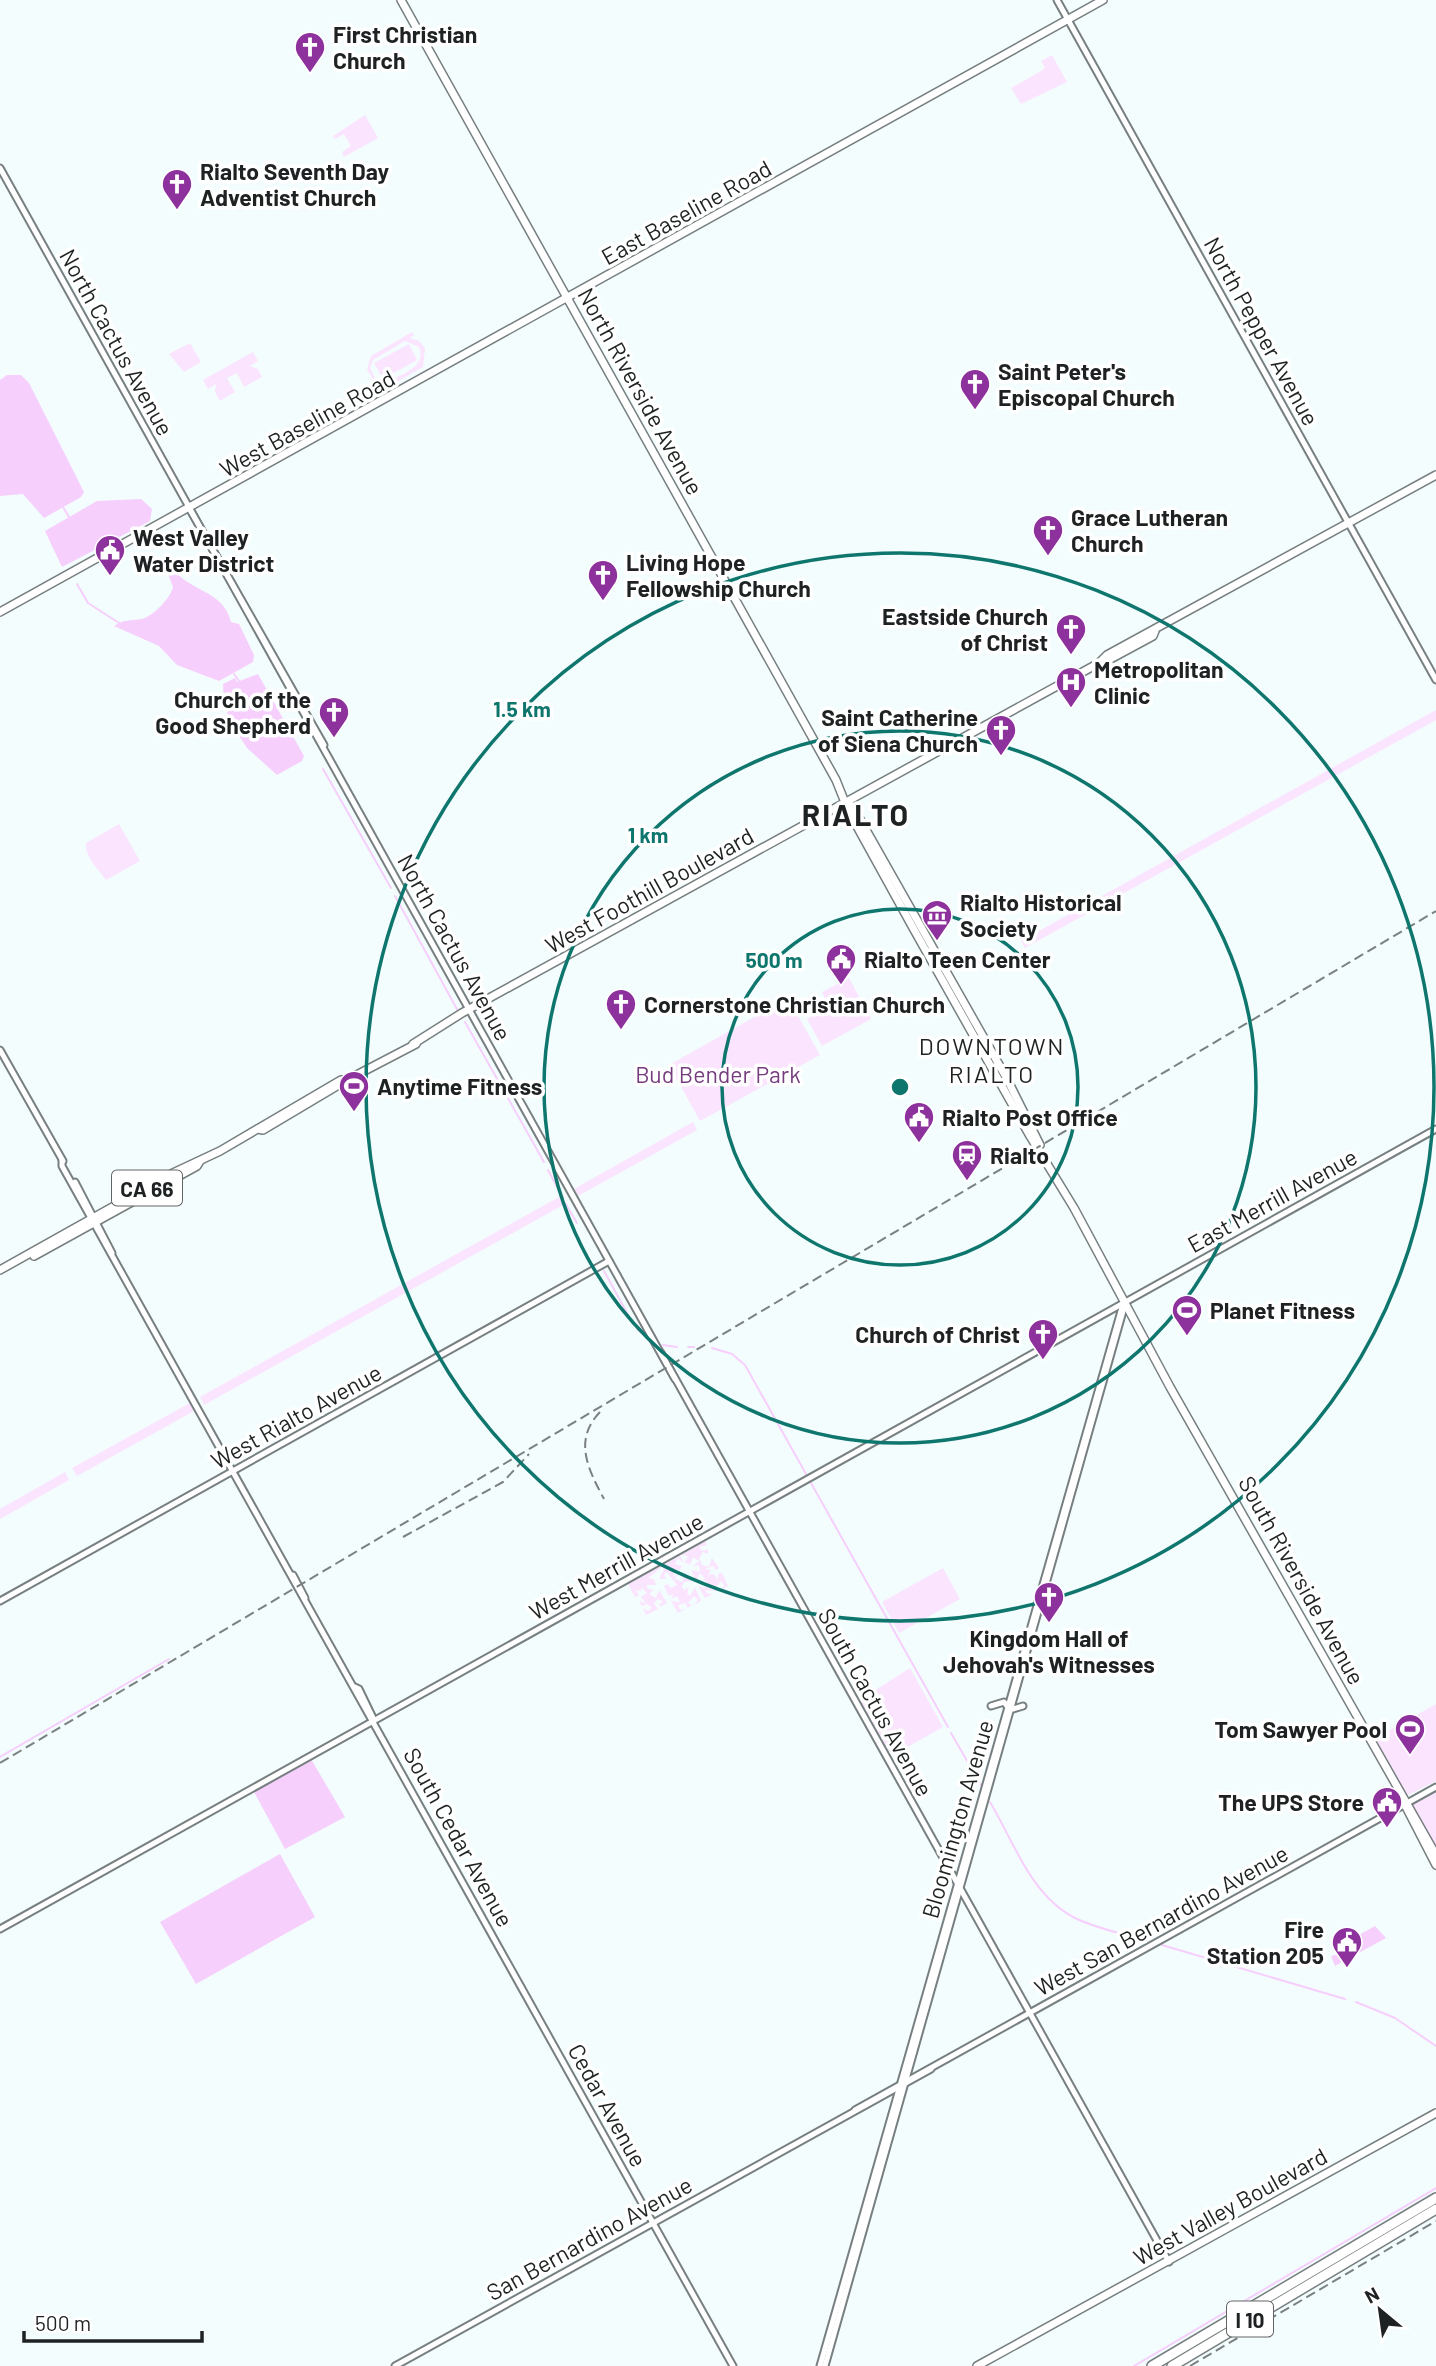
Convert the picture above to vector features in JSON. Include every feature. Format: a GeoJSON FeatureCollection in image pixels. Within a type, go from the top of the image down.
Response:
{"type":"FeatureCollection","features":[{"type":"Feature","properties":{"kind":"highway","name":"I 10"},"geometry":{"type":"LineString","coordinates":[[1152,2366],[1436,2196]]}},
{"type":"Feature","properties":{"kind":"highway","name":"I 10"},"geometry":{"type":"LineString","coordinates":[[1171,2366],[1436,2209]]}},
{"type":"Feature","properties":{"kind":"main road","name":"North Riverside Avenue"},"geometry":{"type":"LineString","coordinates":[[401,0],[847,802],[848,810],[966,1015]]}},
{"type":"Feature","properties":{"kind":"main road","name":"North Pepper Avenue"},"geometry":{"type":"LineString","coordinates":[[1058,0],[1436,680]]}},
{"type":"Feature","properties":{"kind":"main road","name":"East Baseline Road"},"geometry":{"type":"LineString","coordinates":[[567,298],[1103,0]]}},
{"type":"Feature","properties":{"kind":"main road","name":"East Baseline Road"},"geometry":{"type":"LineString","coordinates":[[567,298],[847,142]]}},
{"type":"Feature","properties":{"kind":"main road","name":"North Cactus Avenue"},"geometry":{"type":"LineString","coordinates":[[0,168],[609,1261]]}},
{"type":"Feature","properties":{"kind":"main road","name":"West Baseline Road"},"geometry":{"type":"LineString","coordinates":[[0,612],[567,298]]}},
{"type":"Feature","properties":{"kind":"main road"},"geometry":{"type":"LineString","coordinates":[[1349,523],[1436,475]]}},
{"type":"Feature","properties":{"kind":"main road","name":"West Foothill Boulevard"},"geometry":{"type":"LineString","coordinates":[[258,1129],[263,1130],[413,1044],[424,1035],[1099,663],[1153,636],[1155,631],[1349,523]]}},
{"type":"Feature","properties":{"kind":"main road","name":"South Riverside Avenue"},"geometry":{"type":"LineString","coordinates":[[966,1015],[1125,1301],[1153,1345],[1186,1411]]}},
{"type":"Feature","properties":{"kind":"main road"},"geometry":{"type":"LineString","coordinates":[[0,1050],[76,1183],[94,1220]]}},
{"type":"Feature","properties":{"kind":"main road","name":"West Foothill Boulevard"},"geometry":{"type":"LineString","coordinates":[[94,1220],[169,1182],[275,1116],[341,1080],[347,1080]]}},
{"type":"Feature","properties":{"kind":"main road","name":"East Merrill Avenue"},"geometry":{"type":"LineString","coordinates":[[1125,1301],[1436,1129]]}},
{"type":"Feature","properties":{"kind":"main road"},"geometry":{"type":"LineString","coordinates":[[62,1160],[66,1173],[94,1220]]}},
{"type":"Feature","properties":{"kind":"main road","name":"West Foothill Boulevard"},"geometry":{"type":"LineString","coordinates":[[0,1272],[156,1182],[200,1161]]}},
{"type":"Feature","properties":{"kind":"main road"},"geometry":{"type":"LineString","coordinates":[[169,1182],[189,1164]]}},
{"type":"Feature","properties":{"kind":"main road"},"geometry":{"type":"LineString","coordinates":[[66,1173],[76,1183]]}},
{"type":"Feature","properties":{"kind":"main road"},"geometry":{"type":"LineString","coordinates":[[138,1199],[156,1182]]}},
{"type":"Feature","properties":{"kind":"main road","name":"South Cedar Avenue"},"geometry":{"type":"LineString","coordinates":[[94,1220],[513,1971]]}},
{"type":"Feature","properties":{"kind":"main road","name":"South Cactus Avenue"},"geometry":{"type":"LineString","coordinates":[[609,1261],[1169,2262]]}},
{"type":"Feature","properties":{"kind":"main road","name":"West Rialto Avenue"},"geometry":{"type":"LineString","coordinates":[[0,1601],[609,1261]]}},
{"type":"Feature","properties":{"kind":"main road","name":"South Riverside Avenue"},"geometry":{"type":"LineString","coordinates":[[1125,1301],[1436,1855]]}},
{"type":"Feature","properties":{"kind":"main road","name":"Bloomington Avenue"},"geometry":{"type":"LineString","coordinates":[[868,2209],[896,2099],[912,2067],[956,1907],[962,1869],[1010,1707],[1021,1679],[1123,1320],[1125,1301]]}},
{"type":"Feature","properties":{"kind":"main road","name":"Bloomington Avenue"},"geometry":{"type":"LineString","coordinates":[[1021,1679],[1125,1301]]}},
{"type":"Feature","properties":{"kind":"main road","name":"West Merrill Avenue"},"geometry":{"type":"LineString","coordinates":[[0,1928],[1125,1301]]}},
{"type":"Feature","properties":{"kind":"main road"},"geometry":{"type":"LineString","coordinates":[[1123,1320],[1131,1315]]}},
{"type":"Feature","properties":{"kind":"main road"},"geometry":{"type":"LineString","coordinates":[[1007,1676],[1021,1679]]}},
{"type":"Feature","properties":{"kind":"main road"},"geometry":{"type":"LineString","coordinates":[[991,1706],[1004,1702],[1010,1707],[1023,1706]]}},
{"type":"Feature","properties":{"kind":"main road","name":"Bloomington Avenue"},"geometry":{"type":"LineString","coordinates":[[823,2366],[881,2170],[903,2083],[1010,1707]]}},
{"type":"Feature","properties":{"kind":"main road","name":"West San Bernardino Avenue"},"geometry":{"type":"LineString","coordinates":[[800,2140],[1436,1787]]}},
{"type":"Feature","properties":{"kind":"main road","name":"South Riverside Avenue"},"geometry":{"type":"LineString","coordinates":[[1405,1804],[1436,1865]]}},
{"type":"Feature","properties":{"kind":"main road"},"geometry":{"type":"LineString","coordinates":[[949,1868],[962,1869]]}},
{"type":"Feature","properties":{"kind":"main road"},"geometry":{"type":"LineString","coordinates":[[956,1907],[962,1903],[970,1905]]}},
{"type":"Feature","properties":{"kind":"main road","name":"Cedar Avenue"},"geometry":{"type":"LineString","coordinates":[[513,1971],[733,2366]]}},
{"type":"Feature","properties":{"kind":"main road","name":"West San Bernardino Avenue"},"geometry":{"type":"LineString","coordinates":[[855,2110],[933,2066]]}},
{"type":"Feature","properties":{"kind":"main road"},"geometry":{"type":"LineString","coordinates":[[912,2067],[918,2073]]}},
{"type":"Feature","properties":{"kind":"main road"},"geometry":{"type":"LineString","coordinates":[[889,2093],[896,2099]]}},
{"type":"Feature","properties":{"kind":"main road","name":"West Valley Boulevard"},"geometry":{"type":"LineString","coordinates":[[1043,2332],[1436,2113]]}},
{"type":"Feature","properties":{"kind":"main road","name":"San Bernardino Avenue"},"geometry":{"type":"LineString","coordinates":[[395,2366],[800,2140]]}},
{"type":"Feature","properties":{"kind":"main road"},"geometry":{"type":"LineString","coordinates":[[881,2153],[881,2170]]}},
{"type":"Feature","properties":{"kind":"main road"},"geometry":{"type":"LineString","coordinates":[[977,2366],[1043,2332]]}},
{"type":"Feature","properties":{"kind":"main road"},"geometry":{"type":"LineString","coordinates":[[987,2366],[1043,2332]]}},
{"type":"Feature","properties":{"kind":"green space"},"geometry":{"type":"Polygon","coordinates":[[[1052,55],[1067,82],[1021,104],[1011,88],[1045,68],[1041,61],[1052,55]]]}},
{"type":"Feature","properties":{"kind":"green space"},"geometry":{"type":"Polygon","coordinates":[[[365,115],[378,138],[344,157],[342,152],[351,146],[344,134],[335,139],[333,136],[365,115]]]}},
{"type":"Feature","properties":{"kind":"green space"},"geometry":{"type":"Polygon","coordinates":[[[412,332],[414,335],[410,338],[419,341],[425,348],[423,367],[388,387],[375,383],[367,369],[371,356],[412,332]],[[405,341],[373,360],[370,368],[375,378],[390,381],[413,368],[420,359],[419,347],[405,341]]]}},
{"type":"Feature","properties":{"kind":"green space"},"geometry":{"type":"Polygon","coordinates":[[[190,343],[201,362],[184,372],[169,354],[190,343]]]}},
{"type":"Feature","properties":{"kind":"green space"},"geometry":{"type":"Polygon","coordinates":[[[409,344],[417,360],[383,379],[374,363],[409,344]]]}},
{"type":"Feature","properties":{"kind":"green space"},"geometry":{"type":"Polygon","coordinates":[[[253,352],[258,361],[250,366],[258,369],[262,377],[244,387],[237,373],[227,378],[235,392],[220,401],[215,392],[216,384],[208,389],[203,380],[253,352]]]}},
{"type":"Feature","properties":{"kind":"green space"},"geometry":{"type":"Polygon","coordinates":[[[1436,710],[1436,720],[1025,948],[1021,941],[1436,710]]]}},
{"type":"Feature","properties":{"kind":"green space"},"geometry":{"type":"Polygon","coordinates":[[[119,824],[140,861],[106,880],[90,858],[86,843],[119,824]]]}},
{"type":"Feature","properties":{"kind":"green space"},"geometry":{"type":"Polygon","coordinates":[[[849,978],[871,1019],[822,1046],[807,1019],[829,1007],[822,992],[849,978]]]}},
{"type":"Feature","properties":{"kind":"green space","name":"Bud Bender Park"},"geometry":{"type":"Polygon","coordinates":[[[788,998],[820,1055],[700,1121],[669,1065],[788,998]]]}},
{"type":"Feature","properties":{"kind":"green space"},"geometry":{"type":"Polygon","coordinates":[[[693,1122],[697,1130],[578,1196],[574,1189],[693,1122]]]}},
{"type":"Feature","properties":{"kind":"green space"},"geometry":{"type":"Polygon","coordinates":[[[559,1197],[563,1205],[204,1405],[200,1397],[559,1197]]]}},
{"type":"Feature","properties":{"kind":"green space"},"geometry":{"type":"Polygon","coordinates":[[[190,1403],[194,1411],[77,1476],[72,1468],[190,1403]]]}},
{"type":"Feature","properties":{"kind":"green space"},"geometry":{"type":"Polygon","coordinates":[[[65,1472],[69,1480],[0,1519],[0,1509],[65,1472]]]}},
{"type":"Feature","properties":{"kind":"green space"},"geometry":{"type":"Polygon","coordinates":[[[705,1541],[707,1545],[699,1547],[703,1551],[708,1549],[708,1554],[703,1552],[699,1559],[702,1565],[709,1567],[712,1558],[719,1568],[716,1570],[713,1566],[705,1569],[711,1570],[708,1575],[714,1574],[718,1581],[718,1574],[722,1573],[728,1586],[722,1590],[724,1585],[721,1581],[716,1587],[718,1591],[705,1590],[708,1594],[713,1594],[705,1598],[698,1586],[705,1588],[707,1583],[704,1580],[698,1583],[705,1579],[700,1573],[696,1581],[691,1570],[700,1572],[699,1565],[692,1567],[699,1561],[693,1557],[690,1565],[685,1562],[688,1556],[681,1555],[705,1541]]]}},
{"type":"Feature","properties":{"kind":"green space"},"geometry":{"type":"Polygon","coordinates":[[[680,1556],[685,1564],[678,1558],[675,1564],[682,1566],[680,1570],[673,1569],[674,1576],[680,1574],[674,1578],[682,1582],[685,1573],[691,1581],[684,1582],[682,1587],[684,1590],[689,1587],[687,1593],[690,1596],[695,1587],[701,1601],[694,1605],[698,1600],[694,1596],[688,1603],[692,1605],[687,1608],[686,1603],[678,1605],[680,1610],[686,1609],[678,1613],[671,1601],[680,1602],[677,1596],[672,1599],[673,1594],[669,1596],[664,1586],[668,1584],[671,1588],[677,1585],[667,1572],[664,1574],[666,1579],[659,1579],[664,1569],[662,1567],[648,1578],[654,1579],[656,1585],[646,1585],[648,1589],[654,1590],[649,1594],[656,1598],[659,1590],[667,1603],[660,1607],[659,1604],[663,1602],[658,1599],[654,1603],[658,1609],[646,1615],[643,1608],[648,1611],[652,1608],[647,1604],[642,1606],[639,1601],[646,1603],[641,1597],[647,1593],[642,1588],[640,1591],[636,1590],[639,1596],[635,1597],[628,1584],[680,1556]]]}},
{"type":"Feature","properties":{"kind":"green space"},"geometry":{"type":"Polygon","coordinates":[[[943,1568],[960,1599],[899,1633],[882,1602],[943,1568]]]}},
{"type":"Feature","properties":{"kind":"green space"},"geometry":{"type":"Polygon","coordinates":[[[910,1668],[943,1727],[895,1754],[890,1753],[860,1700],[910,1668]]]}},
{"type":"Feature","properties":{"kind":"green space"},"geometry":{"type":"Polygon","coordinates":[[[1436,1704],[1436,1781],[1406,1796],[1374,1739],[1436,1704]]]}},
{"type":"Feature","properties":{"kind":"green space"},"geometry":{"type":"Polygon","coordinates":[[[1436,1791],[1436,1847],[1413,1807],[1414,1803],[1436,1791]]]}},
{"type":"Feature","properties":{"kind":"shaded area"},"geometry":{"type":"Polygon","coordinates":[[[7,375],[21,375],[29,383],[84,492],[81,497],[44,518],[23,494],[0,496],[0,380],[7,375]]]}},
{"type":"Feature","properties":{"kind":"shaded area"},"geometry":{"type":"Polygon","coordinates":[[[141,499],[152,509],[150,521],[62,567],[45,531],[97,501],[141,499]]]}},
{"type":"Feature","properties":{"kind":"shaded area"},"geometry":{"type":"Polygon","coordinates":[[[172,566],[186,581],[213,596],[227,611],[231,622],[239,624],[254,655],[253,662],[219,681],[177,665],[159,646],[114,626],[124,621],[142,619],[160,606],[173,587],[166,569],[172,566]]]}},
{"type":"Feature","properties":{"kind":"shaded area"},"geometry":{"type":"Polygon","coordinates":[[[258,674],[304,756],[302,761],[277,775],[247,748],[230,722],[224,701],[223,684],[235,678],[237,682],[258,674]]]}},
{"type":"Feature","properties":{"kind":"shaded area"},"geometry":{"type":"Polygon","coordinates":[[[311,1759],[345,1817],[285,1849],[254,1792],[311,1759]]]}},
{"type":"Feature","properties":{"kind":"shaded area"},"geometry":{"type":"Polygon","coordinates":[[[280,1854],[315,1917],[196,1984],[160,1922],[280,1854]]]}},
{"type":"Feature","properties":{"kind":"shaded area"},"geometry":{"type":"Polygon","coordinates":[[[1375,1926],[1386,1938],[1335,1966],[1331,1956],[1344,1953],[1341,1945],[1375,1926]]]}},
{"type":"Feature","properties":{"kind":"waterway"},"geometry":{"type":"LineString","coordinates":[[63,507],[69,517]]}},
{"type":"Feature","properties":{"kind":"waterway"},"geometry":{"type":"LineString","coordinates":[[77,584],[88,603],[119,623]]}},
{"type":"Feature","properties":{"kind":"waterway"},"geometry":{"type":"LineString","coordinates":[[234,674],[239,681]]}},
{"type":"Feature","properties":{"kind":"waterway"},"geometry":{"type":"LineString","coordinates":[[323,769],[391,888]]}},
{"type":"Feature","properties":{"kind":"waterway"},"geometry":{"type":"LineString","coordinates":[[395,896],[458,1011]]}},
{"type":"Feature","properties":{"kind":"waterway"},"geometry":{"type":"LineString","coordinates":[[465,1022],[544,1162]]}},
{"type":"Feature","properties":{"kind":"waterway"},"geometry":{"type":"LineString","coordinates":[[548,1170],[563,1198]]}},
{"type":"Feature","properties":{"kind":"waterway"},"geometry":{"type":"LineString","coordinates":[[565,1203],[577,1223]]}},
{"type":"Feature","properties":{"kind":"waterway"},"geometry":{"type":"LineString","coordinates":[[604,1271],[632,1322]]}},
{"type":"Feature","properties":{"kind":"waterway"},"geometry":{"type":"LineString","coordinates":[[637,1329],[645,1336]]}},
{"type":"Feature","properties":{"kind":"waterway"},"geometry":{"type":"LineString","coordinates":[[663,1345],[677,1347]]}},
{"type":"Feature","properties":{"kind":"waterway"},"geometry":{"type":"LineString","coordinates":[[688,1347],[694,1347]]}},
{"type":"Feature","properties":{"kind":"waterway"},"geometry":{"type":"LineString","coordinates":[[712,1348],[732,1354],[745,1365],[806,1474]]}},
{"type":"Feature","properties":{"kind":"waterway"},"geometry":{"type":"LineString","coordinates":[[811,1483],[948,1727]]}},
{"type":"Feature","properties":{"kind":"waterway"},"geometry":{"type":"LineString","coordinates":[[0,1757],[169,1659]]}},
{"type":"Feature","properties":{"kind":"waterway"},"geometry":{"type":"LineString","coordinates":[[951,1733],[981,1785]]}},
{"type":"Feature","properties":{"kind":"waterway"},"geometry":{"type":"LineString","coordinates":[[990,1802],[1025,1867],[1035,1882],[1060,1908],[1093,1925],[1147,1941]]}},
{"type":"Feature","properties":{"kind":"waterway"},"geometry":{"type":"LineString","coordinates":[[1162,1945],[1345,1999]]}},
{"type":"Feature","properties":{"kind":"waterway"},"geometry":{"type":"LineString","coordinates":[[1356,2002],[1395,2018],[1436,2046]]}},
{"type":"Feature","properties":{"kind":"waterway"},"geometry":{"type":"LineString","coordinates":[[1134,2366],[1436,2188]]}},
{"type":"Feature","properties":{"kind":"railway"},"geometry":{"type":"LineString","coordinates":[[0,1763],[1436,911]]}},
{"type":"Feature","properties":{"kind":"railway"},"geometry":{"type":"LineString","coordinates":[[600,1412],[587,1433],[585,1444],[589,1466],[604,1499]]}},
{"type":"Feature","properties":{"kind":"railway"},"geometry":{"type":"LineString","coordinates":[[403,1537],[503,1482],[529,1454]]}},
{"type":"Feature","properties":{"kind":"railway"},"geometry":{"type":"LineString","coordinates":[[1190,2366],[1436,2221]]}},
{"type":"Feature","properties":{"kind":"place","name":"First Christian Church"},"geometry":{"type":"Point","coordinates":[310,74]}},
{"type":"Feature","properties":{"kind":"place","name":"Rialto Seventh Day Adventist Church"},"geometry":{"type":"Point","coordinates":[177,211]}},
{"type":"Feature","properties":{"kind":"place","name":"Saint Peter's Episcopal Church"},"geometry":{"type":"Point","coordinates":[975,411]}},
{"type":"Feature","properties":{"kind":"place","name":"Grace Lutheran Church"},"geometry":{"type":"Point","coordinates":[1048,557]}},
{"type":"Feature","properties":{"kind":"place","name":"West Valley Water District"},"geometry":{"type":"Point","coordinates":[110,577]}},
{"type":"Feature","properties":{"kind":"place","name":"Living Hope Fellowship Church"},"geometry":{"type":"Point","coordinates":[603,602]}},
{"type":"Feature","properties":{"kind":"place","name":"Eastside Church of Christ"},"geometry":{"type":"Point","coordinates":[1071,656]}},
{"type":"Feature","properties":{"kind":"place","name":"Metropolitan Clinic"},"geometry":{"type":"Point","coordinates":[1071,709]}},
{"type":"Feature","properties":{"kind":"place","name":"Church of the Good Shepherd"},"geometry":{"type":"Point","coordinates":[334,739]}},
{"type":"Feature","properties":{"kind":"place","name":"Saint Catherine of Siena Church"},"geometry":{"type":"Point","coordinates":[1001,757]}},
{"type":"Feature","properties":{"kind":"place","name":"Rialto Historical Society"},"geometry":{"type":"Point","coordinates":[937,942]}},
{"type":"Feature","properties":{"kind":"place","name":"Rialto Teen Center"},"geometry":{"type":"Point","coordinates":[841,986]}},
{"type":"Feature","properties":{"kind":"place","name":"Cornerstone Christian Church"},"geometry":{"type":"Point","coordinates":[621,1031]}},
{"type":"Feature","properties":{"kind":"place","name":"Anytime Fitness"},"geometry":{"type":"Point","coordinates":[354,1113]}},
{"type":"Feature","properties":{"kind":"place","name":"Rialto Post Office"},"geometry":{"type":"Point","coordinates":[919,1144]}},
{"type":"Feature","properties":{"kind":"place","name":"Rialto"},"geometry":{"type":"Point","coordinates":[967,1182]}},
{"type":"Feature","properties":{"kind":"place","name":"Planet Fitness"},"geometry":{"type":"Point","coordinates":[1187,1337]}},
{"type":"Feature","properties":{"kind":"place","name":"Church of Christ"},"geometry":{"type":"Point","coordinates":[1043,1361]}},
{"type":"Feature","properties":{"kind":"place","name":"Kingdom Hall of Jehovah's Witnesses"},"geometry":{"type":"Point","coordinates":[1049,1624]}},
{"type":"Feature","properties":{"kind":"place","name":"Tom Sawyer Pool"},"geometry":{"type":"Point","coordinates":[1410,1756]}},
{"type":"Feature","properties":{"kind":"place","name":"The UPS Store"},"geometry":{"type":"Point","coordinates":[1387,1829]}},
{"type":"Feature","properties":{"kind":"place","name":"Fire Station 205"},"geometry":{"type":"Point","coordinates":[1347,1969]}},
{"type":"Feature","properties":{"kind":"district","name":"RIALTO"},"geometry":{"type":"Point","coordinates":[856,814]}},
{"type":"Feature","properties":{"kind":"district","name":"DOWNTOWN RIALTO"},"geometry":{"type":"Point","coordinates":[992,1059]}}]}
